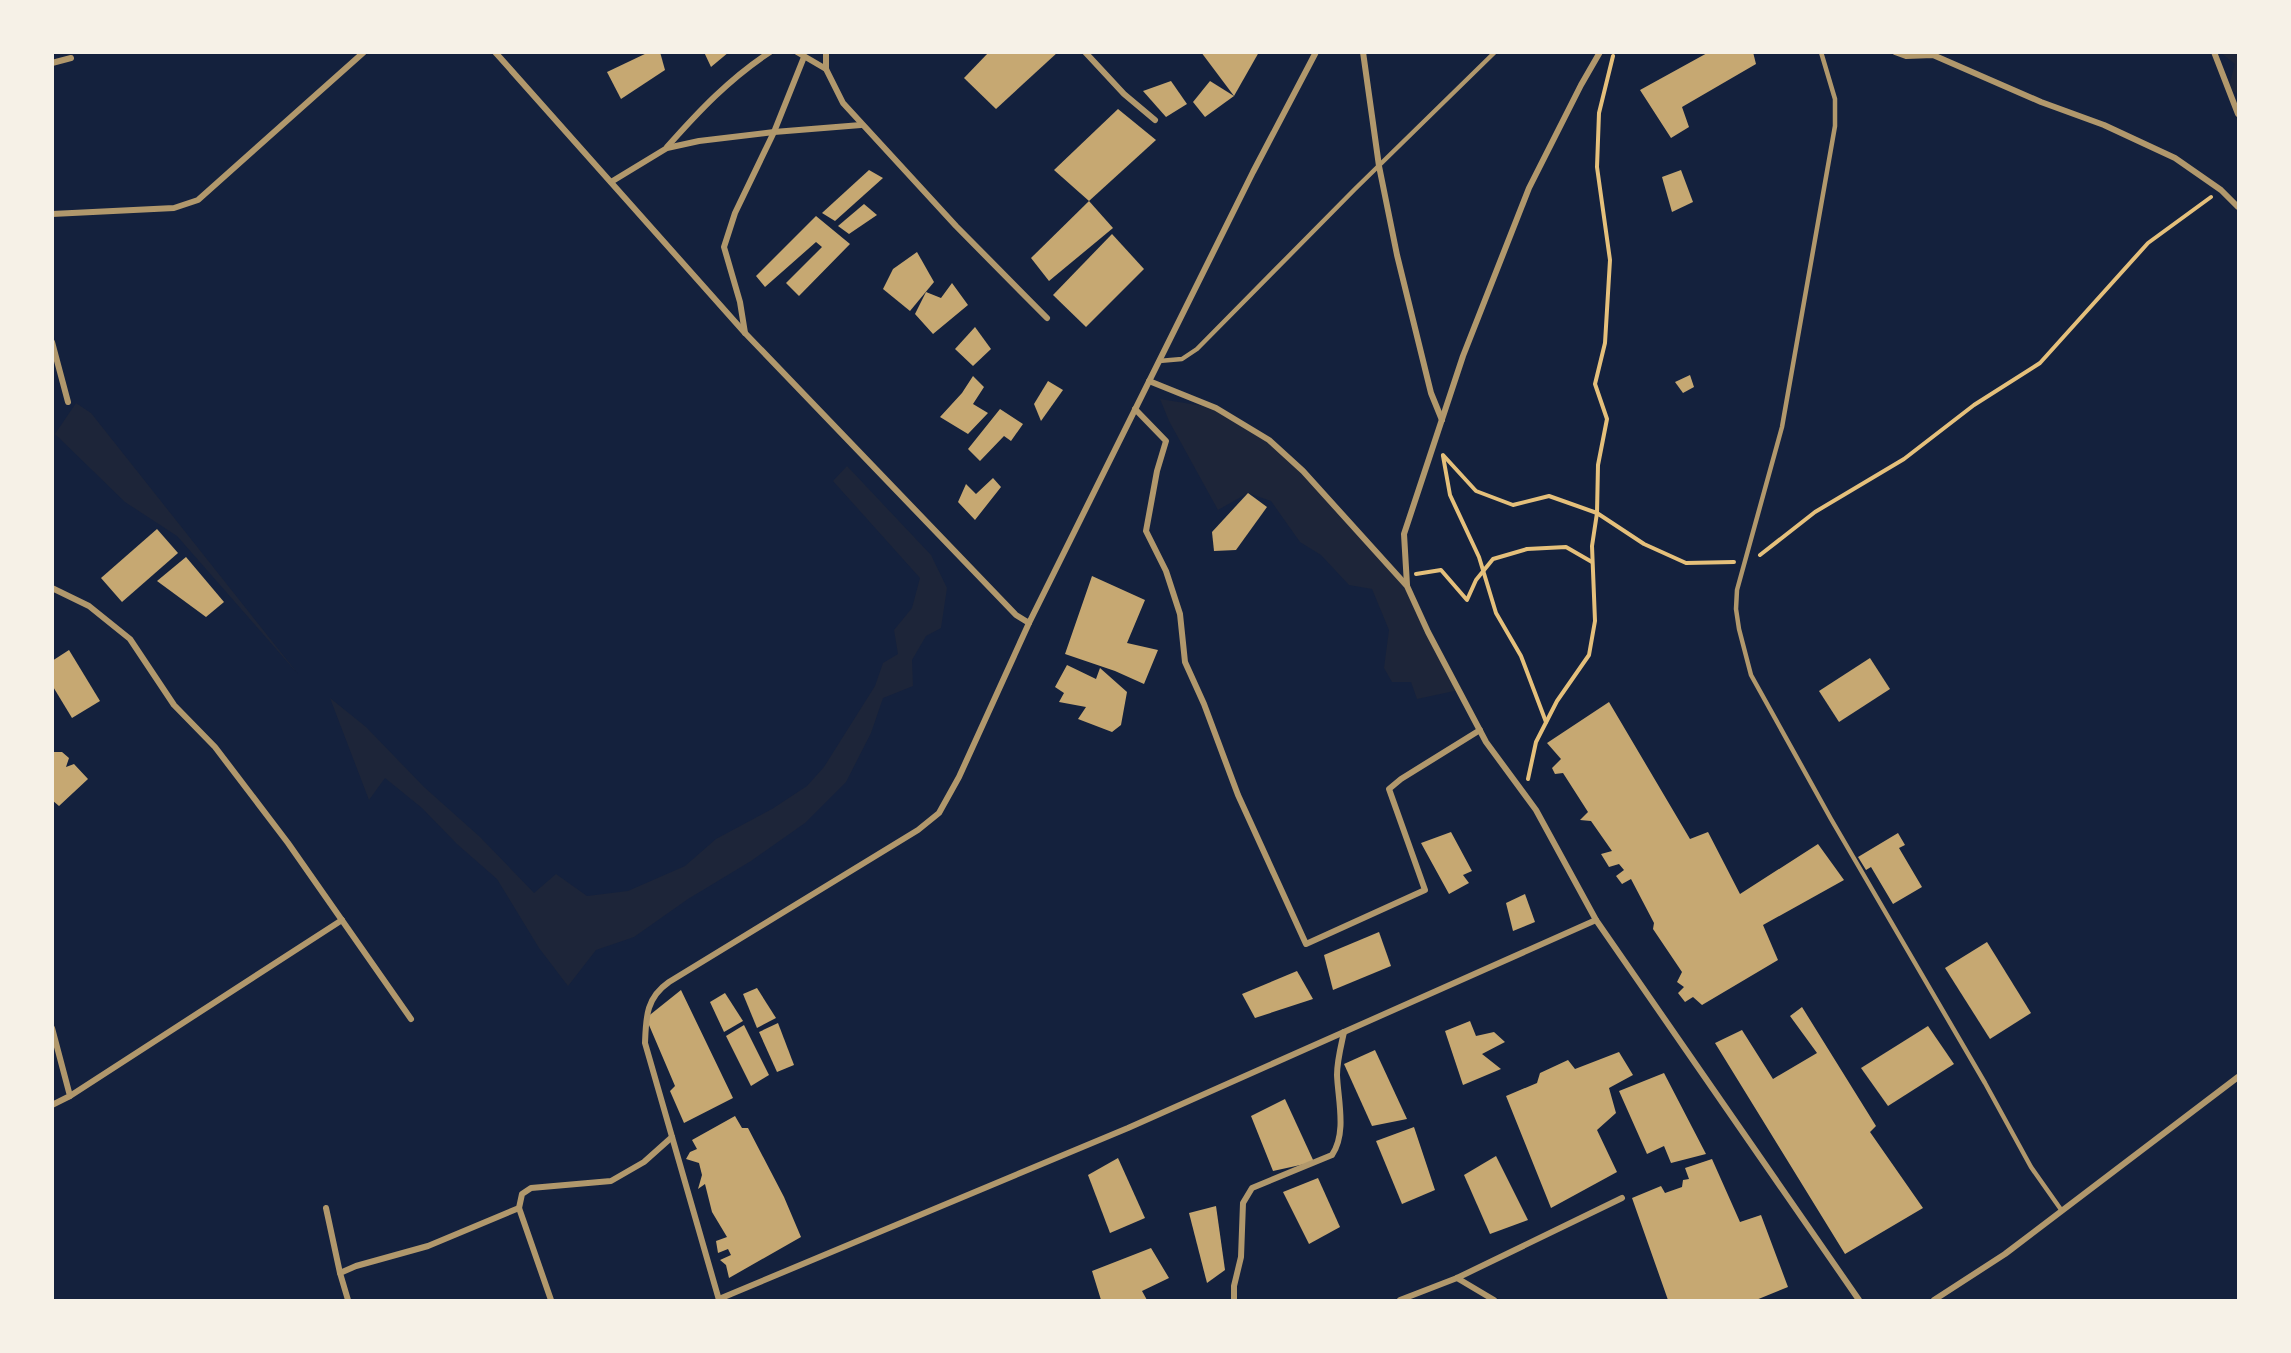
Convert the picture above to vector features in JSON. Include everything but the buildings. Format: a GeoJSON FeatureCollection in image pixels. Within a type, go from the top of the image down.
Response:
{"type":"FeatureCollection","features":[{"type":"Feature","properties":{"kind":"street"},"geometry":{"type":"LineString","coordinates":[[52,214],[174,208],[198,200],[364,52]]}},
{"type":"Feature","properties":{"kind":"street"},"geometry":{"type":"LineString","coordinates":[[495,52],[745,333],[1016,615],[1029,622]]}},
{"type":"Feature","properties":{"kind":"street"},"geometry":{"type":"LineString","coordinates":[[610,183],[667,148],[700,110],[743,70],[770,52]]}},
{"type":"Feature","properties":{"kind":"street"},"geometry":{"type":"LineString","coordinates":[[797,52],[826,69]]}},
{"type":"Feature","properties":{"kind":"street"},"geometry":{"type":"LineString","coordinates":[[826,52],[826,69],[843,103],[861,125],[1047,318]]}},
{"type":"Feature","properties":{"kind":"street"},"geometry":{"type":"LineString","coordinates":[[1085,52],[1124,94],[1155,120]]}},
{"type":"Feature","properties":{"kind":"street"},"geometry":{"type":"LineString","coordinates":[[1316,52],[1253,172],[1029,622],[959,777],[939,813],[918,830],[658,990],[649,1006],[645,1043],[719,1300],[1128,1128],[1596,920]]}},
{"type":"Feature","properties":{"kind":"street"},"geometry":{"type":"LineString","coordinates":[[1363,52],[1379,166],[1397,255],[1431,393],[1442,420]]}},
{"type":"Feature","properties":{"kind":"street"},"geometry":{"type":"LineString","coordinates":[[1600,52],[1529,188],[1463,356],[1404,534],[1407,585],[1428,632],[1486,742],[1536,810],[1596,920],[1859,1300]]}},
{"type":"Feature","properties":{"kind":"street"},"geometry":{"type":"LineString","coordinates":[[1895,52],[1906,56],[1933,55],[2040,102],[2104,125],[2175,158],[2221,190],[2238,207]]}},
{"type":"Feature","properties":{"kind":"street"},"geometry":{"type":"LineString","coordinates":[[2214,52],[2238,114]]}},
{"type":"Feature","properties":{"kind":"street"},"geometry":{"type":"LineString","coordinates":[[745,333],[740,302],[724,247],[735,213],[774,132],[804,57]]}},
{"type":"Feature","properties":{"kind":"street"},"geometry":{"type":"LineString","coordinates":[[52,63],[71,58]]}},
{"type":"Feature","properties":{"kind":"street"},"geometry":{"type":"LineString","coordinates":[[667,148],[699,141],[774,132],[861,125]]}},
{"type":"Feature","properties":{"kind":"street"},"geometry":{"type":"LineString","coordinates":[[52,342],[68,402]]}},
{"type":"Feature","properties":{"kind":"street"},"geometry":{"type":"LineString","coordinates":[[1149,381],[1216,408],[1269,440],[1303,471],[1407,585]]}},
{"type":"Feature","properties":{"kind":"street"},"geometry":{"type":"LineString","coordinates":[[1136,409],[1166,441],[1157,471],[1146,531],[1166,571],[1180,614],[1185,662],[1204,704],[1238,795],[1306,944],[1425,890],[1389,789],[1401,779],[1480,730]]}},
{"type":"Feature","properties":{"kind":"street"},"geometry":{"type":"LineString","coordinates":[[52,588],[89,606],[130,639],[174,705],[215,747],[288,843],[411,1020]]}},
{"type":"Feature","properties":{"kind":"street"},"geometry":{"type":"LineString","coordinates":[[52,1105],[70,1096],[342,920]]}},
{"type":"Feature","properties":{"kind":"street"},"geometry":{"type":"LineString","coordinates":[[52,1028],[70,1096]]}},
{"type":"Feature","properties":{"kind":"street"},"geometry":{"type":"LineString","coordinates":[[1234,1300],[1234,1286],[1241,1257],[1243,1203],[1252,1188],[1332,1155],[1339,1145],[1337,1072],[1344,1032]]}},
{"type":"Feature","properties":{"kind":"street"},"geometry":{"type":"LineString","coordinates":[[1934,1300],[2005,1254],[2238,1077]]}},
{"type":"Feature","properties":{"kind":"street"},"geometry":{"type":"LineString","coordinates":[[551,1300],[519,1208],[522,1194],[531,1188],[611,1181],[644,1162],[672,1137]]}},
{"type":"Feature","properties":{"kind":"street"},"geometry":{"type":"LineString","coordinates":[[1400,1300],[1457,1278],[1622,1198]]}},
{"type":"Feature","properties":{"kind":"street"},"geometry":{"type":"LineString","coordinates":[[326,1208],[348,1300]]}},
{"type":"Feature","properties":{"kind":"street"},"geometry":{"type":"LineString","coordinates":[[340,1273],[356,1266],[428,1246],[519,1208]]}},
{"type":"Feature","properties":{"kind":"street"},"geometry":{"type":"LineString","coordinates":[[1457,1278],[1494,1300]]}},
{"type":"Feature","properties":{"kind":"lane"},"geometry":{"type":"LineString","coordinates":[[1159,361],[1182,359],[1197,349],[1264,279],[1495,52]]}},
{"type":"Feature","properties":{"kind":"lane"},"geometry":{"type":"LineString","coordinates":[[1821,52],[1835,99],[1833,136],[1782,427],[1737,590],[1736,609],[1744,652],[1751,675],[1831,819],[2031,1167],[2062,1211]]}},
{"type":"Feature","properties":{"kind":"path"},"geometry":{"type":"LineString","coordinates":[[1524,794],[1536,742],[1557,701],[1589,655],[1595,621],[1592,546],[1597,513],[1598,465],[1607,419],[1595,384],[1605,343],[1610,260],[1597,167],[1599,113],[1614,52]]}},
{"type":"Feature","properties":{"kind":"path"},"geometry":{"type":"LineString","coordinates":[[1742,568],[1815,512],[1904,459],[1974,405],[2040,363],[2148,243],[2221,190]]}},
{"type":"Feature","properties":{"kind":"path"},"geometry":{"type":"LineString","coordinates":[[1434,445],[1476,491],[1513,505],[1550,496],[1597,513],[1644,544],[1686,563],[1744,562]]}},
{"type":"Feature","properties":{"kind":"path"},"geometry":{"type":"LineString","coordinates":[[1443,454],[1450,495],[1483,571],[1496,613],[1521,656],[1546,723]]}},
{"type":"Feature","properties":{"kind":"path"},"geometry":{"type":"LineString","coordinates":[[1406,576],[1442,570],[1467,600],[1476,579],[1493,559],[1527,549],[1566,548],[1593,563]]}},
{"type":"Feature","properties":{"kind":"shaded area"},"geometry":{"type":"Polygon","coordinates":[[[2221,53],[2237,53],[2238,94],[2228,89],[2235,64],[2221,53]]]}},
{"type":"Feature","properties":{"kind":"shaded area"},"geometry":{"type":"Polygon","coordinates":[[[1160,399],[1216,408],[1284,453],[1407,586],[1459,690],[1417,699],[1411,682],[1392,682],[1384,668],[1389,630],[1372,589],[1349,585],[1321,555],[1300,542],[1271,501],[1248,493],[1218,510],[1169,421],[1160,399]]]}},
{"type":"Feature","properties":{"kind":"shaded area"},"geometry":{"type":"Polygon","coordinates":[[[76,403],[91,413],[298,674],[177,536],[125,502],[55,434],[76,403]]]}},
{"type":"Feature","properties":{"kind":"shaded area"},"geometry":{"type":"Polygon","coordinates":[[[847,466],[931,555],[947,588],[941,628],[926,636],[912,660],[913,686],[883,698],[871,733],[846,782],[805,823],[634,937],[596,950],[568,986],[539,948],[497,879],[457,844],[422,808],[385,778],[369,800],[330,698],[366,727],[424,787],[480,837],[534,893],[556,874],[587,896],[628,891],[685,866],[716,839],[772,809],[807,786],[824,767],[875,686],[883,663],[898,654],[894,630],[912,608],[920,578],[833,481],[847,466]]]}}]}
